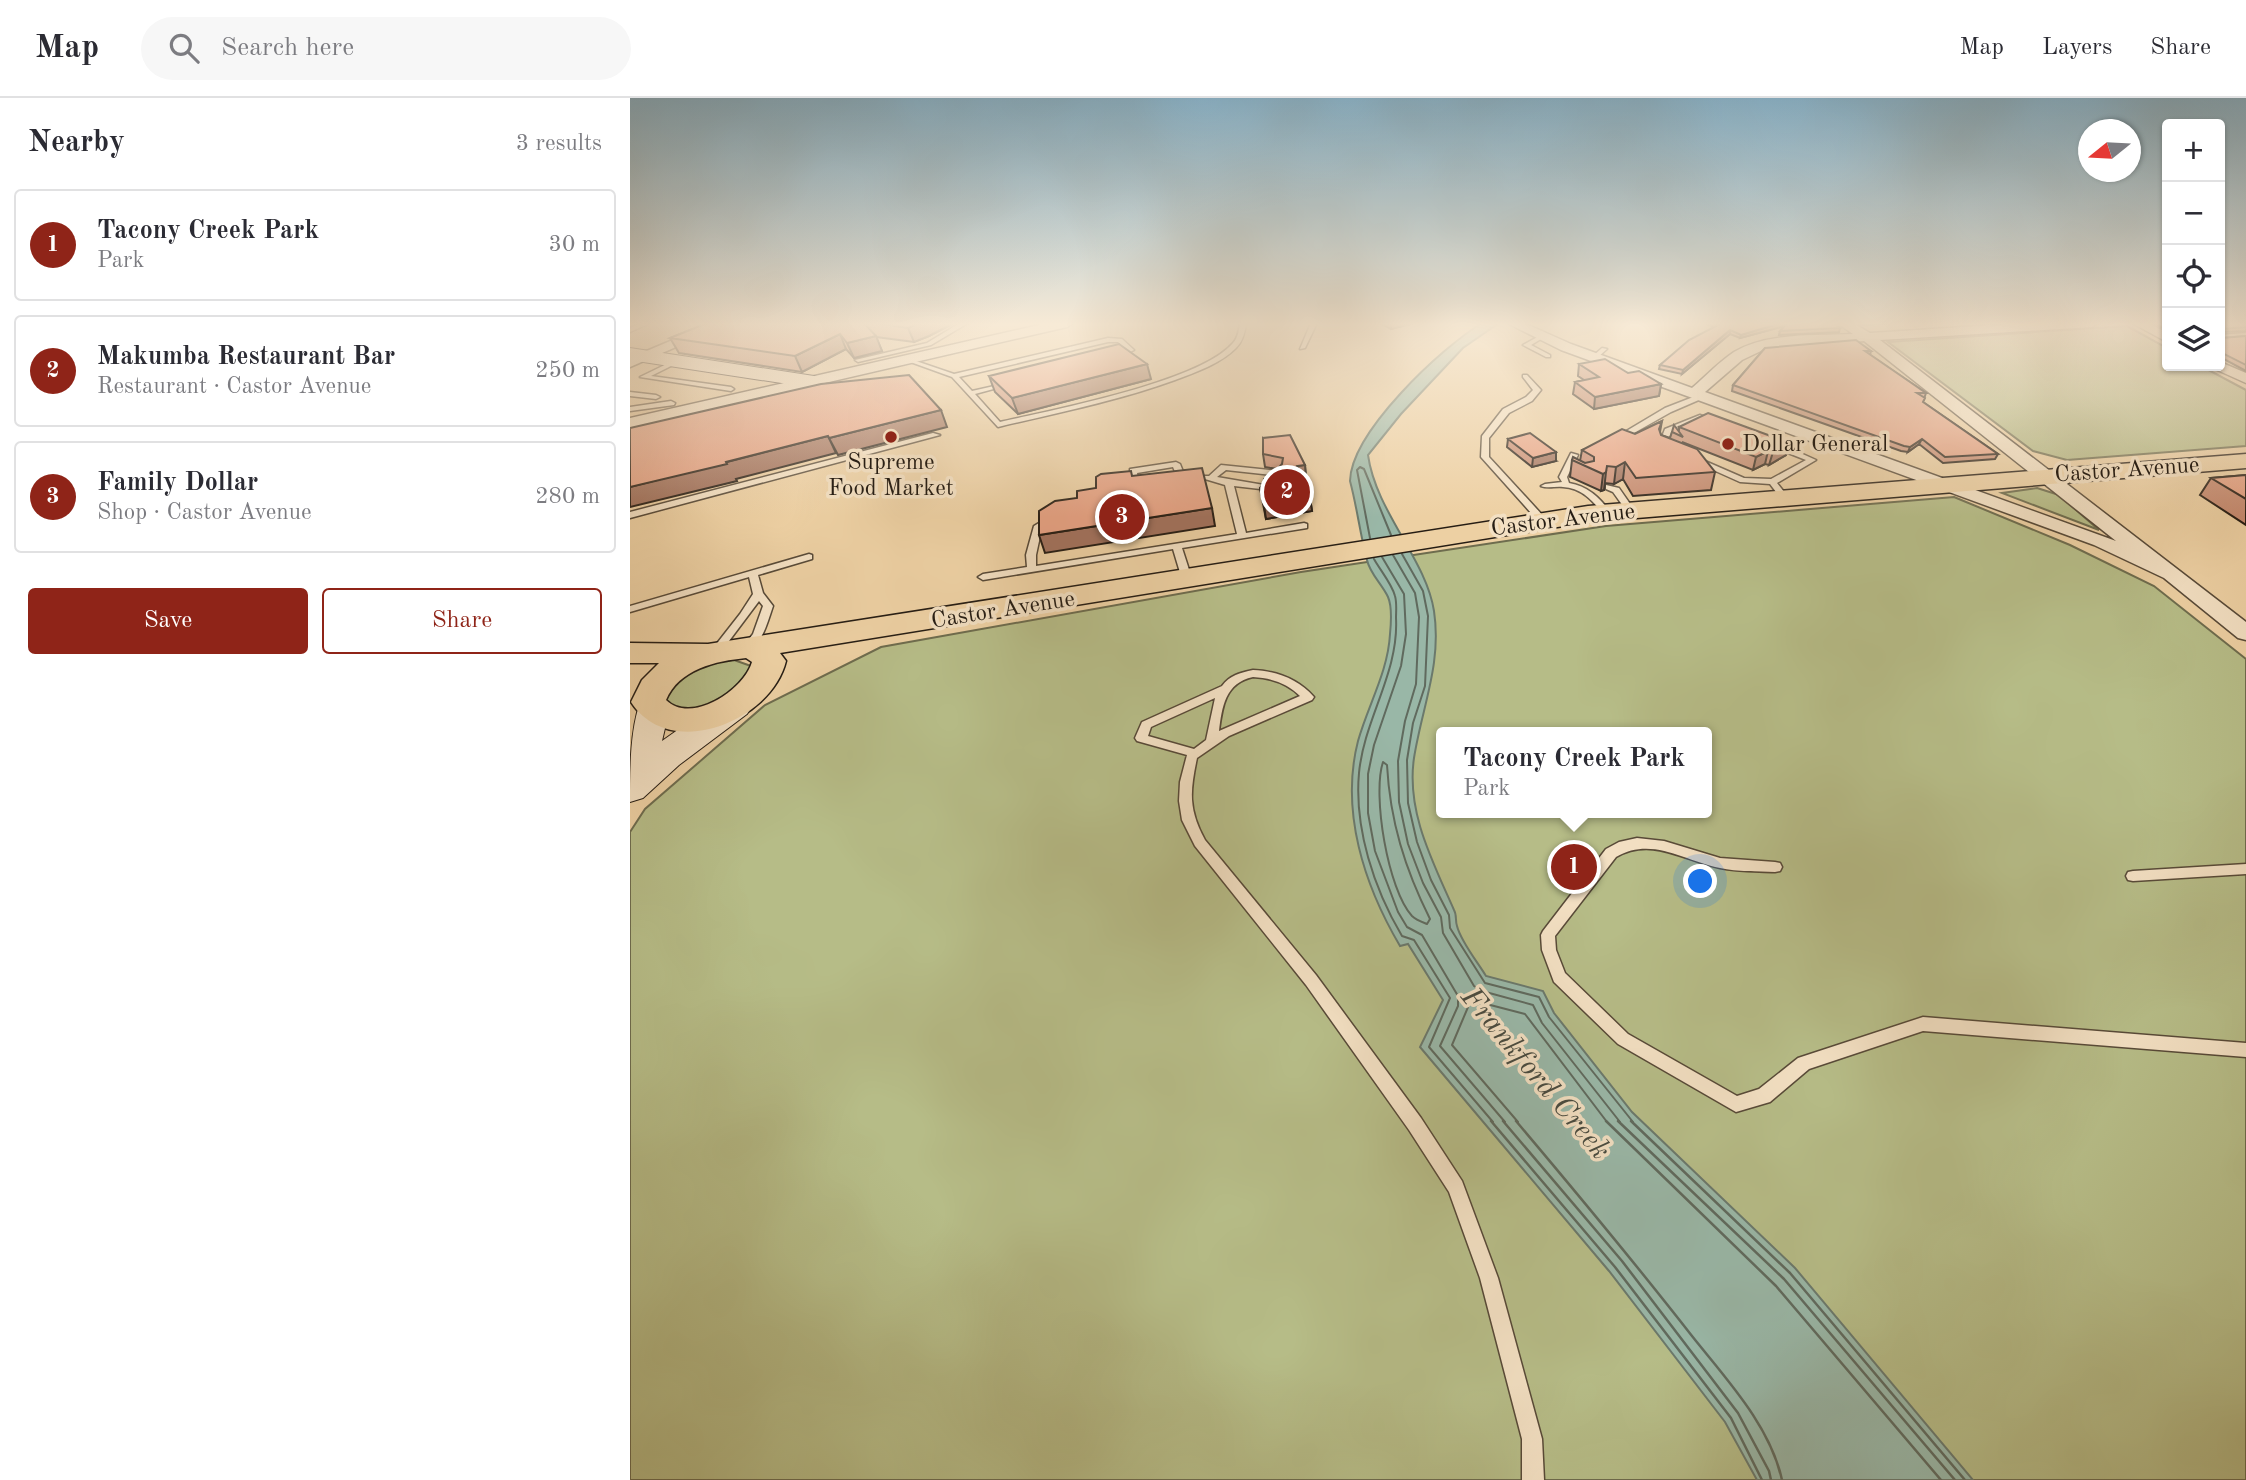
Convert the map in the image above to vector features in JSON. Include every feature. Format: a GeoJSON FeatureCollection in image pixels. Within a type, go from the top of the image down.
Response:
{"type":"FeatureCollection","features":[{"type":"Feature","properties":{"kind":"main road","name":"Castor Avenue"},"geometry":{"type":"LineString","coordinates":[[630,653],[730,650],[885,629],[1544,521],[1616,503],[1779,490],[1946,484],[2246,461]]}},
{"type":"Feature","properties":{"kind":"main road","name":"Castor Avenue"},"geometry":{"type":"LineString","coordinates":[[735,706],[762,684],[811,656],[885,629]]}},
{"type":"Feature","properties":{"kind":"main road"},"geometry":{"type":"LineString","coordinates":[[735,706],[695,719],[677,720],[662,718],[643,703],[661,679],[676,668],[730,650],[762,653],[769,662],[769,672],[762,684]]}},
{"type":"Feature","properties":{"kind":"street"},"geometry":{"type":"LineString","coordinates":[[630,423],[804,387]]}},
{"type":"Feature","properties":{"kind":"street"},"geometry":{"type":"LineString","coordinates":[[1684,387],[2101,541],[2170,574]]}},
{"type":"Feature","properties":{"kind":"street"},"geometry":{"type":"LineString","coordinates":[[1700,394],[1706,387]]}},
{"type":"Feature","properties":{"kind":"street"},"geometry":{"type":"LineString","coordinates":[[1933,387],[2246,633]]}},
{"type":"Feature","properties":{"kind":"street"},"geometry":{"type":"LineString","coordinates":[[630,769],[653,722],[643,703]]}},
{"type":"Feature","properties":{"kind":"street"},"geometry":{"type":"LineString","coordinates":[[630,789],[666,756],[735,706]]}},
{"type":"Feature","properties":{"kind":"lane"},"geometry":{"type":"LineString","coordinates":[[720,387],[731,389]]}},
{"type":"Feature","properties":{"kind":"lane"},"geometry":{"type":"LineString","coordinates":[[965,387],[998,425],[1136,387]]}},
{"type":"Feature","properties":{"kind":"lane"},"geometry":{"type":"LineString","coordinates":[[970,393],[992,387]]}},
{"type":"Feature","properties":{"kind":"lane"},"geometry":{"type":"LineString","coordinates":[[1535,387],[1537,390],[1529,399],[1506,411],[1485,439],[1485,457],[1544,521]]}},
{"type":"Feature","properties":{"kind":"lane"},"geometry":{"type":"LineString","coordinates":[[630,394],[656,397]]}},
{"type":"Feature","properties":{"kind":"lane"},"geometry":{"type":"LineString","coordinates":[[1622,436],[1700,394]]}},
{"type":"Feature","properties":{"kind":"lane"},"geometry":{"type":"LineString","coordinates":[[630,409],[671,403]]}},
{"type":"Feature","properties":{"kind":"lane"},"geometry":{"type":"LineString","coordinates":[[1674,452],[1662,447],[1668,431],[1724,403]]}},
{"type":"Feature","properties":{"kind":"lane"},"geometry":{"type":"LineString","coordinates":[[1700,417],[1724,426]]}},
{"type":"Feature","properties":{"kind":"lane"},"geometry":{"type":"LineString","coordinates":[[630,515],[936,435]]}},
{"type":"Feature","properties":{"kind":"lane"},"geometry":{"type":"LineString","coordinates":[[1685,456],[1743,480],[1779,490],[1812,460],[1760,440]]}},
{"type":"Feature","properties":{"kind":"lane"},"geometry":{"type":"LineString","coordinates":[[1574,455],[1563,477],[1566,481],[1616,503]]}},
{"type":"Feature","properties":{"kind":"lane"},"geometry":{"type":"LineString","coordinates":[[1135,484],[1133,471],[1176,464],[1182,479]]}},
{"type":"Feature","properties":{"kind":"lane"},"geometry":{"type":"LineString","coordinates":[[1170,481],[1211,478],[1266,488],[1279,473],[1224,467],[1211,478]]}},
{"type":"Feature","properties":{"kind":"lane"},"geometry":{"type":"LineString","coordinates":[[1569,467],[1578,471]]}},
{"type":"Feature","properties":{"kind":"lane"},"geometry":{"type":"LineString","coordinates":[[1545,486],[1566,481]]}},
{"type":"Feature","properties":{"kind":"lane"},"geometry":{"type":"LineString","coordinates":[[1124,485],[1147,483]]}},
{"type":"Feature","properties":{"kind":"lane"},"geometry":{"type":"LineString","coordinates":[[1229,483],[1242,536]]}},
{"type":"Feature","properties":{"kind":"lane"},"geometry":{"type":"LineString","coordinates":[[1032,569],[1031,555],[1038,526],[1060,513]]}},
{"type":"Feature","properties":{"kind":"lane"},"geometry":{"type":"LineString","coordinates":[[983,577],[1304,526]]}},
{"type":"Feature","properties":{"kind":"lane"},"geometry":{"type":"LineString","coordinates":[[1177,546],[1187,579]]}},
{"type":"Feature","properties":{"kind":"lane"},"geometry":{"type":"LineString","coordinates":[[630,610],[809,556]]}},
{"type":"Feature","properties":{"kind":"lane"},"geometry":{"type":"LineString","coordinates":[[730,650],[758,635],[768,606],[758,594],[753,573]]}},
{"type":"Feature","properties":{"kind":"lane"},"geometry":{"type":"LineString","coordinates":[[730,650],[744,616],[758,594]]}},
{"type":"Feature","properties":{"kind":"lane"},"geometry":{"type":"LineString","coordinates":[[1212,741],[1220,696],[1228,684],[1243,676],[1261,673],[1278,676],[1314,698],[1212,741],[1192,756],[1183,796],[1187,820],[1200,843],[1311,980],[1415,1124],[1456,1187],[1489,1279],[1532,1439],[1533,1480]]}},
{"type":"Feature","properties":{"kind":"lane"},"geometry":{"type":"LineString","coordinates":[[1196,753],[1141,738],[1146,725],[1224,689]]}},
{"type":"Feature","properties":{"kind":"lane"},"geometry":{"type":"LineString","coordinates":[[1775,867],[1720,863],[1650,842],[1622,845],[1611,853],[1548,935],[1549,950],[1559,977],[1623,1039],[1736,1104],[1764,1096],[1804,1063],[1923,1024],[2246,1050]]}},
{"type":"Feature","properties":{"kind":"lane"},"geometry":{"type":"LineString","coordinates":[[2133,876],[2246,869]]}},
{"type":"Feature","properties":{"kind":"green space"},"geometry":{"type":"Polygon","coordinates":[[[1949,387],[2241,387],[2246,390],[2246,446],[2067,460],[2033,451],[1949,387]]]}},
{"type":"Feature","properties":{"kind":"green space"},"geometry":{"type":"Polygon","coordinates":[[[2037,488],[2059,495],[2099,530],[2002,493],[2037,488]]]}},
{"type":"Feature","properties":{"kind":"green space"},"geometry":{"type":"Polygon","coordinates":[[[1954,497],[2070,545],[2154,586],[2246,659],[2246,1480],[630,1480],[630,832],[645,809],[765,705],[881,647],[1301,572],[1606,526],[1954,497]]]}},
{"type":"Feature","properties":{"kind":"green space"},"geometry":{"type":"Polygon","coordinates":[[[734,660],[751,666],[751,680],[704,708],[676,709],[664,699],[674,683],[693,670],[734,660]]]}},
{"type":"Feature","properties":{"kind":"water","name":"Frankford Creek"},"geometry":{"type":"Polygon","coordinates":[[[1406,387],[1426,387],[1368,455],[1381,496],[1421,573],[1434,611],[1435,649],[1414,758],[1414,798],[1423,836],[1455,912],[1459,932],[1486,976],[1543,991],[1554,1013],[1632,1112],[1795,1268],[1973,1480],[1757,1480],[1725,1422],[1609,1271],[1420,1047],[1443,1000],[1408,944],[1400,946],[1387,923],[1366,873],[1354,821],[1352,794],[1358,741],[1386,662],[1391,615],[1388,597],[1369,565],[1350,481],[1354,461],[1365,439],[1406,387]]]}},
{"type":"Feature","properties":{"kind":"building"},"geometry":{"type":"Polygon","coordinates":[[[806,387],[920,387],[941,410],[630,487],[630,428],[806,387]]]}},
{"type":"Feature","properties":{"kind":"building"},"geometry":{"type":"Polygon","coordinates":[[[1001,387],[1054,387],[1012,398],[1001,387]]]}},
{"type":"Feature","properties":{"kind":"building"},"geometry":{"type":"Polygon","coordinates":[[[1582,387],[1643,387],[1595,397],[1582,387]]]}},
{"type":"Feature","properties":{"kind":"building"},"geometry":{"type":"Polygon","coordinates":[[[1740,387],[1918,387],[1926,393],[1917,393],[1925,398],[1923,402],[1998,454],[1945,457],[1922,439],[1910,447],[1740,387]]]}},
{"type":"Feature","properties":{"kind":"building"},"geometry":{"type":"Polygon","coordinates":[[[1708,413],[1790,443],[1756,457],[1679,427],[1708,413]]]}},
{"type":"Feature","properties":{"kind":"building"},"geometry":{"type":"Polygon","coordinates":[[[1662,421],[1659,429],[1661,435],[1697,449],[1715,472],[1636,478],[1625,462],[1616,467],[1607,466],[1603,474],[1572,460],[1573,457],[1585,463],[1594,461],[1594,457],[1582,450],[1622,429],[1635,434],[1662,421]]]}},
{"type":"Feature","properties":{"kind":"building"},"geometry":{"type":"Polygon","coordinates":[[[1674,425],[1683,437],[1672,432],[1674,425]]]}},
{"type":"Feature","properties":{"kind":"building"},"geometry":{"type":"Polygon","coordinates":[[[1530,433],[1556,452],[1533,458],[1508,439],[1530,433]]]}},
{"type":"Feature","properties":{"kind":"building"},"geometry":{"type":"Polygon","coordinates":[[[1290,435],[1305,465],[1297,466],[1310,498],[1264,505],[1260,488],[1264,479],[1269,479],[1282,464],[1283,458],[1263,454],[1263,438],[1290,435]]]}},
{"type":"Feature","properties":{"kind":"building"},"geometry":{"type":"Polygon","coordinates":[[[1202,468],[1212,508],[1039,535],[1039,511],[1055,501],[1077,498],[1077,491],[1096,488],[1096,477],[1101,474],[1131,471],[1132,476],[1202,468]]]}},
{"type":"Feature","properties":{"kind":"building"},"geometry":{"type":"Polygon","coordinates":[[[2246,475],[2246,499],[2211,478],[2246,475]]]}},
{"type":"Feature","properties":{"kind":"place","name":"Supreme Food Market"},"geometry":{"type":"Point","coordinates":[891,437]}},
{"type":"Feature","properties":{"kind":"place","name":"Dollar General"},"geometry":{"type":"Point","coordinates":[1728,444]}},
{"type":"Feature","properties":{"kind":"place","name":"Makumba Restaurant Bar"},"geometry":{"type":"Point","coordinates":[1287,492]}},
{"type":"Feature","properties":{"kind":"place","name":"Family Dollar"},"geometry":{"type":"Point","coordinates":[1122,517]}},
{"type":"Feature","properties":{"kind":"place","name":"Tacony Creek Park"},"geometry":{"type":"Point","coordinates":[1574,867]}}]}
